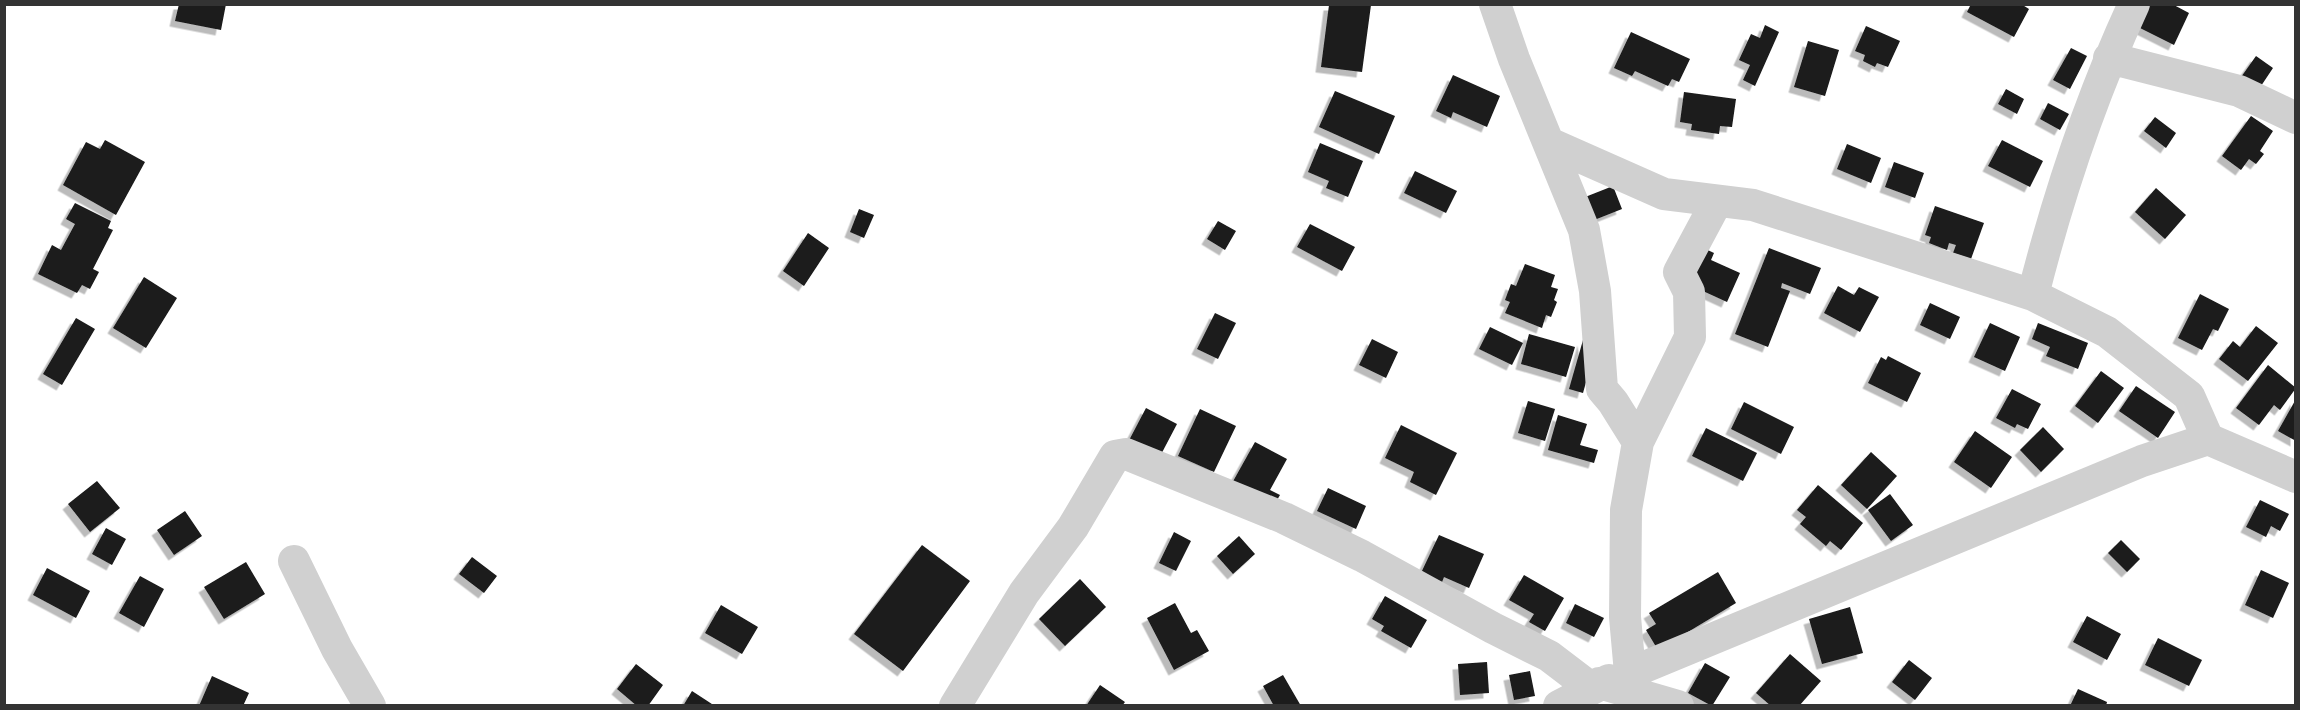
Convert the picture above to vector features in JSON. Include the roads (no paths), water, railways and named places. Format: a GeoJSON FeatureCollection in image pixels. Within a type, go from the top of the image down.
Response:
{"type":"FeatureCollection","features":[{"type":"Feature","properties":{"kind":"street"},"geometry":{"type":"LineString","coordinates":[[1495,4],[1514,59],[1551,144],[1584,230],[1595,291],[1602,389],[1638,442]]}},
{"type":"Feature","properties":{"kind":"street"},"geometry":{"type":"LineString","coordinates":[[2033,295],[2046,245],[2109,58],[2134,4]]}},
{"type":"Feature","properties":{"kind":"street"},"geometry":{"type":"LineString","coordinates":[[2109,58],[2239,91],[2295,118]]}},
{"type":"Feature","properties":{"kind":"street"},"geometry":{"type":"LineString","coordinates":[[1551,144],[1664,194],[1753,206],[2033,295],[2107,332],[2189,396],[2208,439]]}},
{"type":"Feature","properties":{"kind":"street"},"geometry":{"type":"LineString","coordinates":[[1630,673],[1625,617],[1626,510],[1638,442],[1690,337],[1689,292],[1679,272],[1716,201]]}},
{"type":"Feature","properties":{"kind":"street"},"geometry":{"type":"LineString","coordinates":[[1559,705],[1595,686],[2142,461],[2208,439],[2295,477]]}},
{"type":"Feature","properties":{"kind":"street"},"geometry":{"type":"LineString","coordinates":[[955,705],[1024,593],[1073,527],[1115,456],[1126,454],[1284,518],[1362,556],[1549,656],[1595,686],[1678,705]]}},
{"type":"Feature","properties":{"kind":"street"},"geometry":{"type":"LineString","coordinates":[[294,561],[337,649],[370,705]]}}]}
